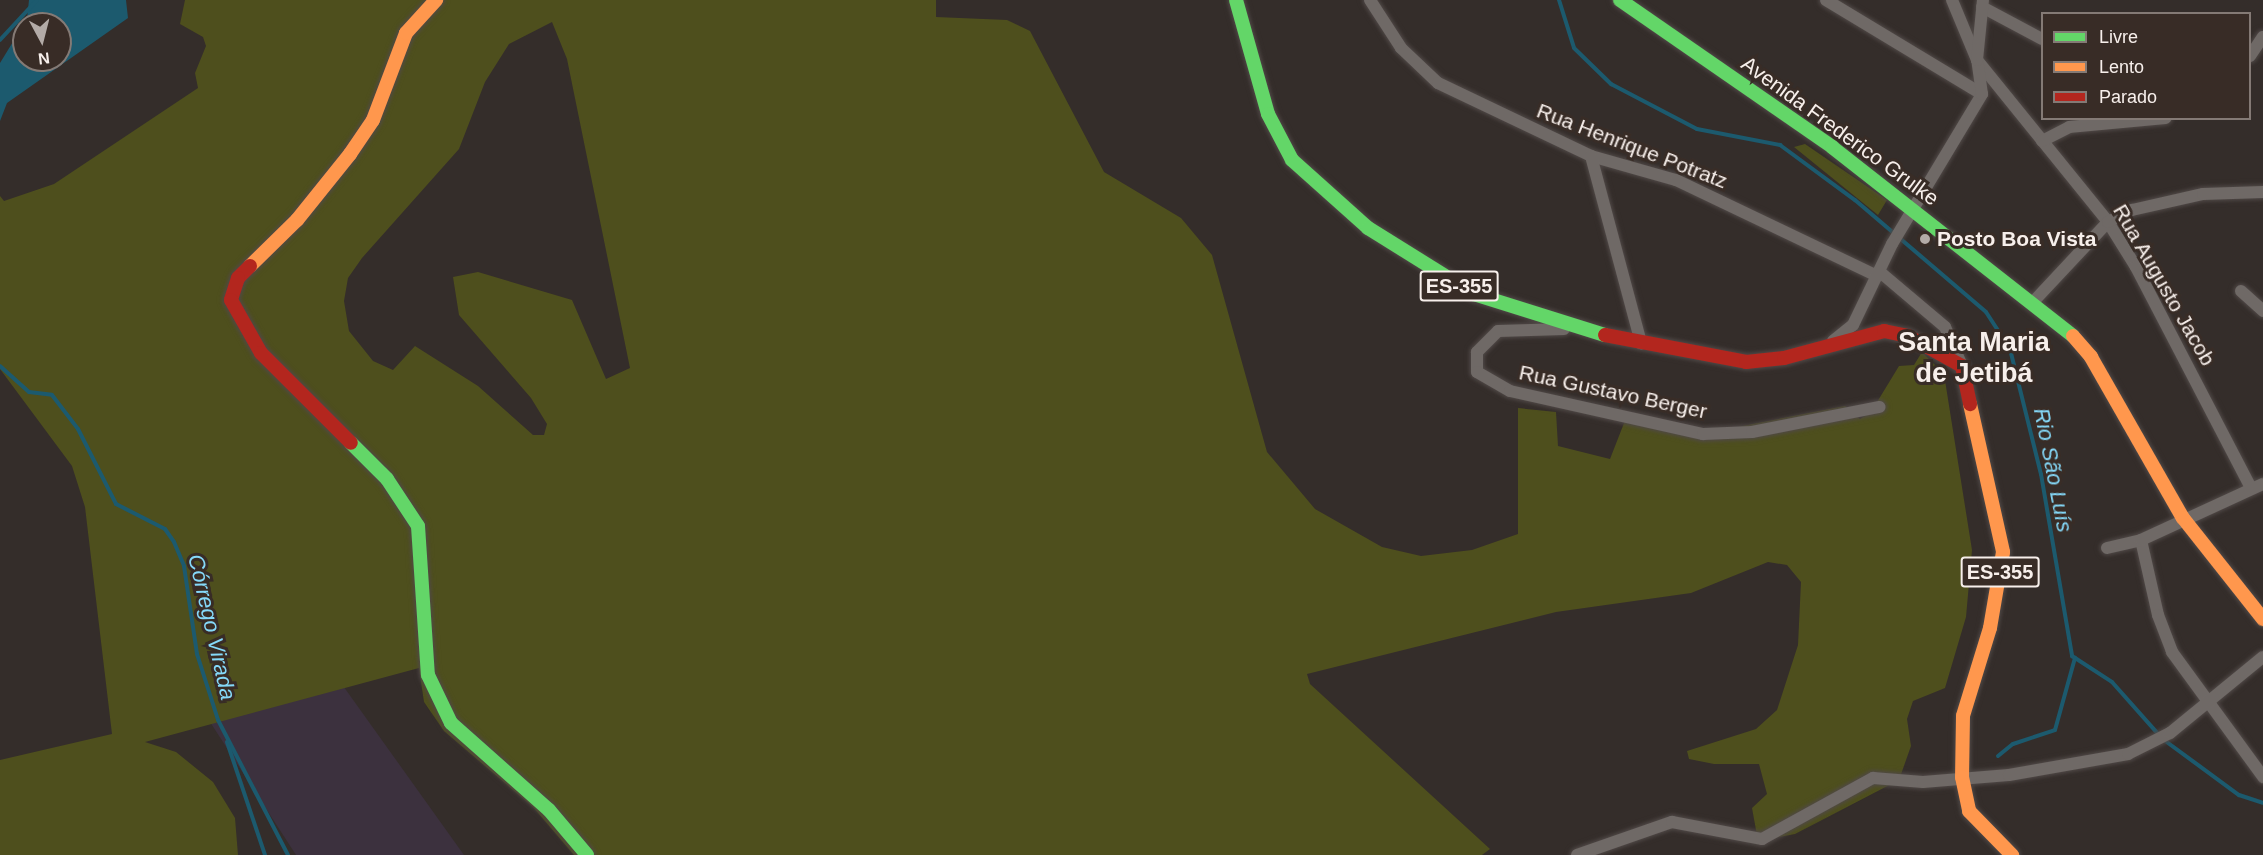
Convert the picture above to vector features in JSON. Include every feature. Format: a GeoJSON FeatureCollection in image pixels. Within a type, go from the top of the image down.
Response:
{"type":"FeatureCollection","features":[{"type":"Feature","properties":{"kind":"main road"},"geometry":{"type":"LineString","coordinates":[[436,0],[406,33],[373,120],[350,154],[297,220],[238,278],[231,300],[261,353],[387,479],[418,526],[428,675],[451,723],[549,810],[587,855]]}},
{"type":"Feature","properties":{"kind":"main road","name":"ES-355"},"geometry":{"type":"LineString","coordinates":[[1236,0],[1268,114],[1292,160],[1368,228],[1451,282],[1583,330],[1746,362],[1827,346],[1884,331],[1908,336],[1962,366],[2003,552],[1990,628],[1963,716],[1962,777],[1969,811],[2012,855]]}},
{"type":"Feature","properties":{"kind":"main road","name":"Avenida Frederico Grulke"},"geometry":{"type":"LineString","coordinates":[[1620,0],[1915,208],[2034,301],[2091,357],[2183,518],[2263,619]]}},
{"type":"Feature","properties":{"kind":"street","name":"Rua Henrique Potratz"},"geometry":{"type":"LineString","coordinates":[[1370,0],[1401,48],[1438,83],[1591,156],[1676,180],[1879,274],[1945,327],[1962,366]]}},
{"type":"Feature","properties":{"kind":"street"},"geometry":{"type":"LineString","coordinates":[[1826,0],[1982,94]]}},
{"type":"Feature","properties":{"kind":"street"},"geometry":{"type":"LineString","coordinates":[[1827,346],[1853,325],[1892,244],[1982,94],[1977,60],[1952,0]]}},
{"type":"Feature","properties":{"kind":"street"},"geometry":{"type":"LineString","coordinates":[[1977,60],[1983,3],[2041,38]]}},
{"type":"Feature","properties":{"kind":"street"},"geometry":{"type":"LineString","coordinates":[[2251,55],[2262,42]]}},
{"type":"Feature","properties":{"kind":"street","name":"Rua Augusto Jacob"},"geometry":{"type":"LineString","coordinates":[[1977,60],[2108,222],[2257,486]]}},
{"type":"Feature","properties":{"kind":"street"},"geometry":{"type":"LineString","coordinates":[[2042,141],[2068,127],[2144,120]]}},
{"type":"Feature","properties":{"kind":"street"},"geometry":{"type":"LineString","coordinates":[[1591,156],[1641,343]]}},
{"type":"Feature","properties":{"kind":"street"},"geometry":{"type":"LineString","coordinates":[[2034,301],[2108,222],[2151,202],[2263,192]]}},
{"type":"Feature","properties":{"kind":"street"},"geometry":{"type":"LineString","coordinates":[[2241,291],[2263,310]]}},
{"type":"Feature","properties":{"kind":"street","name":"Rua Gustavo Berger"},"geometry":{"type":"LineString","coordinates":[[1583,330],[1498,331],[1477,352],[1477,372],[1510,391],[1703,434],[1752,432],[1880,407]]}},
{"type":"Feature","properties":{"kind":"street"},"geometry":{"type":"LineString","coordinates":[[2107,548],[2141,540],[2183,518],[2257,486]]}},
{"type":"Feature","properties":{"kind":"street"},"geometry":{"type":"LineString","coordinates":[[2141,540],[2158,615],[2172,652],[2263,777]]}},
{"type":"Feature","properties":{"kind":"street"},"geometry":{"type":"LineString","coordinates":[[1577,855],[1672,822],[1762,839],[1873,778],[1923,782],[1962,777],[2009,775],[2147,748],[2170,733],[2263,657]]}},
{"type":"Feature","properties":{"kind":"shaded area"},"geometry":{"type":"Polygon","coordinates":[[[185,0],[936,0],[936,17],[1007,20],[1030,31],[1104,172],[1181,218],[1212,255],[1267,452],[1315,509],[1382,547],[1421,556],[1472,550],[1518,534],[1518,408],[1556,412],[1558,446],[1610,459],[1626,418],[1717,431],[1845,406],[1860,419],[1871,412],[1899,366],[1914,365],[1922,352],[1944,374],[1972,550],[1966,617],[1945,688],[1913,701],[1907,719],[1911,746],[1899,780],[1795,834],[1758,841],[1752,808],[1767,794],[1759,764],[1714,764],[1689,759],[1687,751],[1756,729],[1777,710],[1798,645],[1801,582],[1787,565],[1768,562],[1691,593],[1556,612],[1307,674],[1310,684],[1490,849],[1482,855],[574,855],[533,807],[444,731],[424,702],[419,668],[145,742],[176,752],[213,782],[235,818],[238,855],[0,855],[0,760],[112,734],[85,507],[72,466],[0,369],[0,196],[4,201],[54,184],[198,88],[195,73],[206,46],[203,37],[180,24],[185,0]],[[552,22],[509,44],[485,82],[459,149],[362,258],[348,278],[344,301],[349,331],[373,361],[393,370],[415,346],[478,386],[533,435],[544,435],[547,424],[531,398],[459,315],[453,277],[478,272],[572,300],[606,379],[630,368],[567,59],[552,22]]]}},
{"type":"Feature","properties":{"kind":"shaded area"},"geometry":{"type":"Polygon","coordinates":[[[1805,144],[1887,200],[1878,215],[1794,147],[1805,144]]]}},
{"type":"Feature","properties":{"kind":"shaded area"},"geometry":{"type":"Polygon","coordinates":[[[306,634],[464,855],[296,855],[201,708],[306,634]]]}},
{"type":"Feature","properties":{"kind":"water"},"geometry":{"type":"Polygon","coordinates":[[[29,0],[126,0],[128,18],[72,57],[72,12],[28,12],[29,0]]]}},
{"type":"Feature","properties":{"kind":"water"},"geometry":{"type":"Polygon","coordinates":[[[12,43],[12,72],[51,72],[7,103],[0,121],[0,63],[12,43]]]}},
{"type":"Feature","properties":{"kind":"waterway","name":"Córrego Virada"},"geometry":{"type":"LineString","coordinates":[[0,40],[37,0]]}},
{"type":"Feature","properties":{"kind":"waterway","name":"Rio São Luís"},"geometry":{"type":"LineString","coordinates":[[1559,0],[1574,48],[1611,84],[1697,129],[1780,145],[1855,200],[1986,312],[2010,349],[2041,474],[2072,656],[2112,682],[2159,735]]}},
{"type":"Feature","properties":{"kind":"waterway","name":"Córrego Virada"},"geometry":{"type":"LineString","coordinates":[[0,366],[29,392],[52,395],[78,429],[116,504],[165,529],[174,542],[184,566],[197,654],[218,720],[288,855]]}},
{"type":"Feature","properties":{"kind":"waterway"},"geometry":{"type":"LineString","coordinates":[[1998,756],[2013,744],[2055,730],[2075,658]]}},
{"type":"Feature","properties":{"kind":"waterway","name":"Rio São Luís"},"geometry":{"type":"LineString","coordinates":[[2164,740],[2239,795],[2263,803]]}},
{"type":"Feature","properties":{"kind":"waterway"},"geometry":{"type":"LineString","coordinates":[[227,742],[265,855]]}},
{"type":"Feature","properties":{"kind":"traffic: fast"},"geometry":{"type":"LineString","coordinates":[[1236,0],[1268,114],[1292,160],[1368,228],[1474,294],[1605,335]]}},
{"type":"Feature","properties":{"kind":"traffic: fast"},"geometry":{"type":"LineString","coordinates":[[1620,0],[1832,147],[2073,336]]}},
{"type":"Feature","properties":{"kind":"traffic: fast"},"geometry":{"type":"LineString","coordinates":[[351,443],[387,479],[418,526],[428,675],[451,723],[549,810],[587,855]]}},
{"type":"Feature","properties":{"kind":"traffic: slow"},"geometry":{"type":"LineString","coordinates":[[250,266],[297,220],[350,154],[373,120],[406,33],[436,0]]}},
{"type":"Feature","properties":{"kind":"traffic: slow"},"geometry":{"type":"LineString","coordinates":[[2073,336],[2091,357],[2183,518],[2263,619]]}},
{"type":"Feature","properties":{"kind":"traffic: slow"},"geometry":{"type":"LineString","coordinates":[[1970,404],[2003,552],[1990,628],[1963,716],[1962,777],[1969,811],[2012,855]]}},
{"type":"Feature","properties":{"kind":"traffic: jam"},"geometry":{"type":"LineString","coordinates":[[250,266],[238,278],[231,300],[261,353],[351,443]]}},
{"type":"Feature","properties":{"kind":"traffic: jam"},"geometry":{"type":"LineString","coordinates":[[1605,335],[1746,362],[1784,358],[1884,331],[1908,336],[1962,366],[1970,404]]}},
{"type":"Feature","properties":{"kind":"place","name":"Posto Boa Vista"},"geometry":{"type":"Point","coordinates":[1925,239]}},
{"type":"Feature","properties":{"kind":"district","name":"Santa Maria de Jetibá"},"geometry":{"type":"Point","coordinates":[1974,358]}}]}
